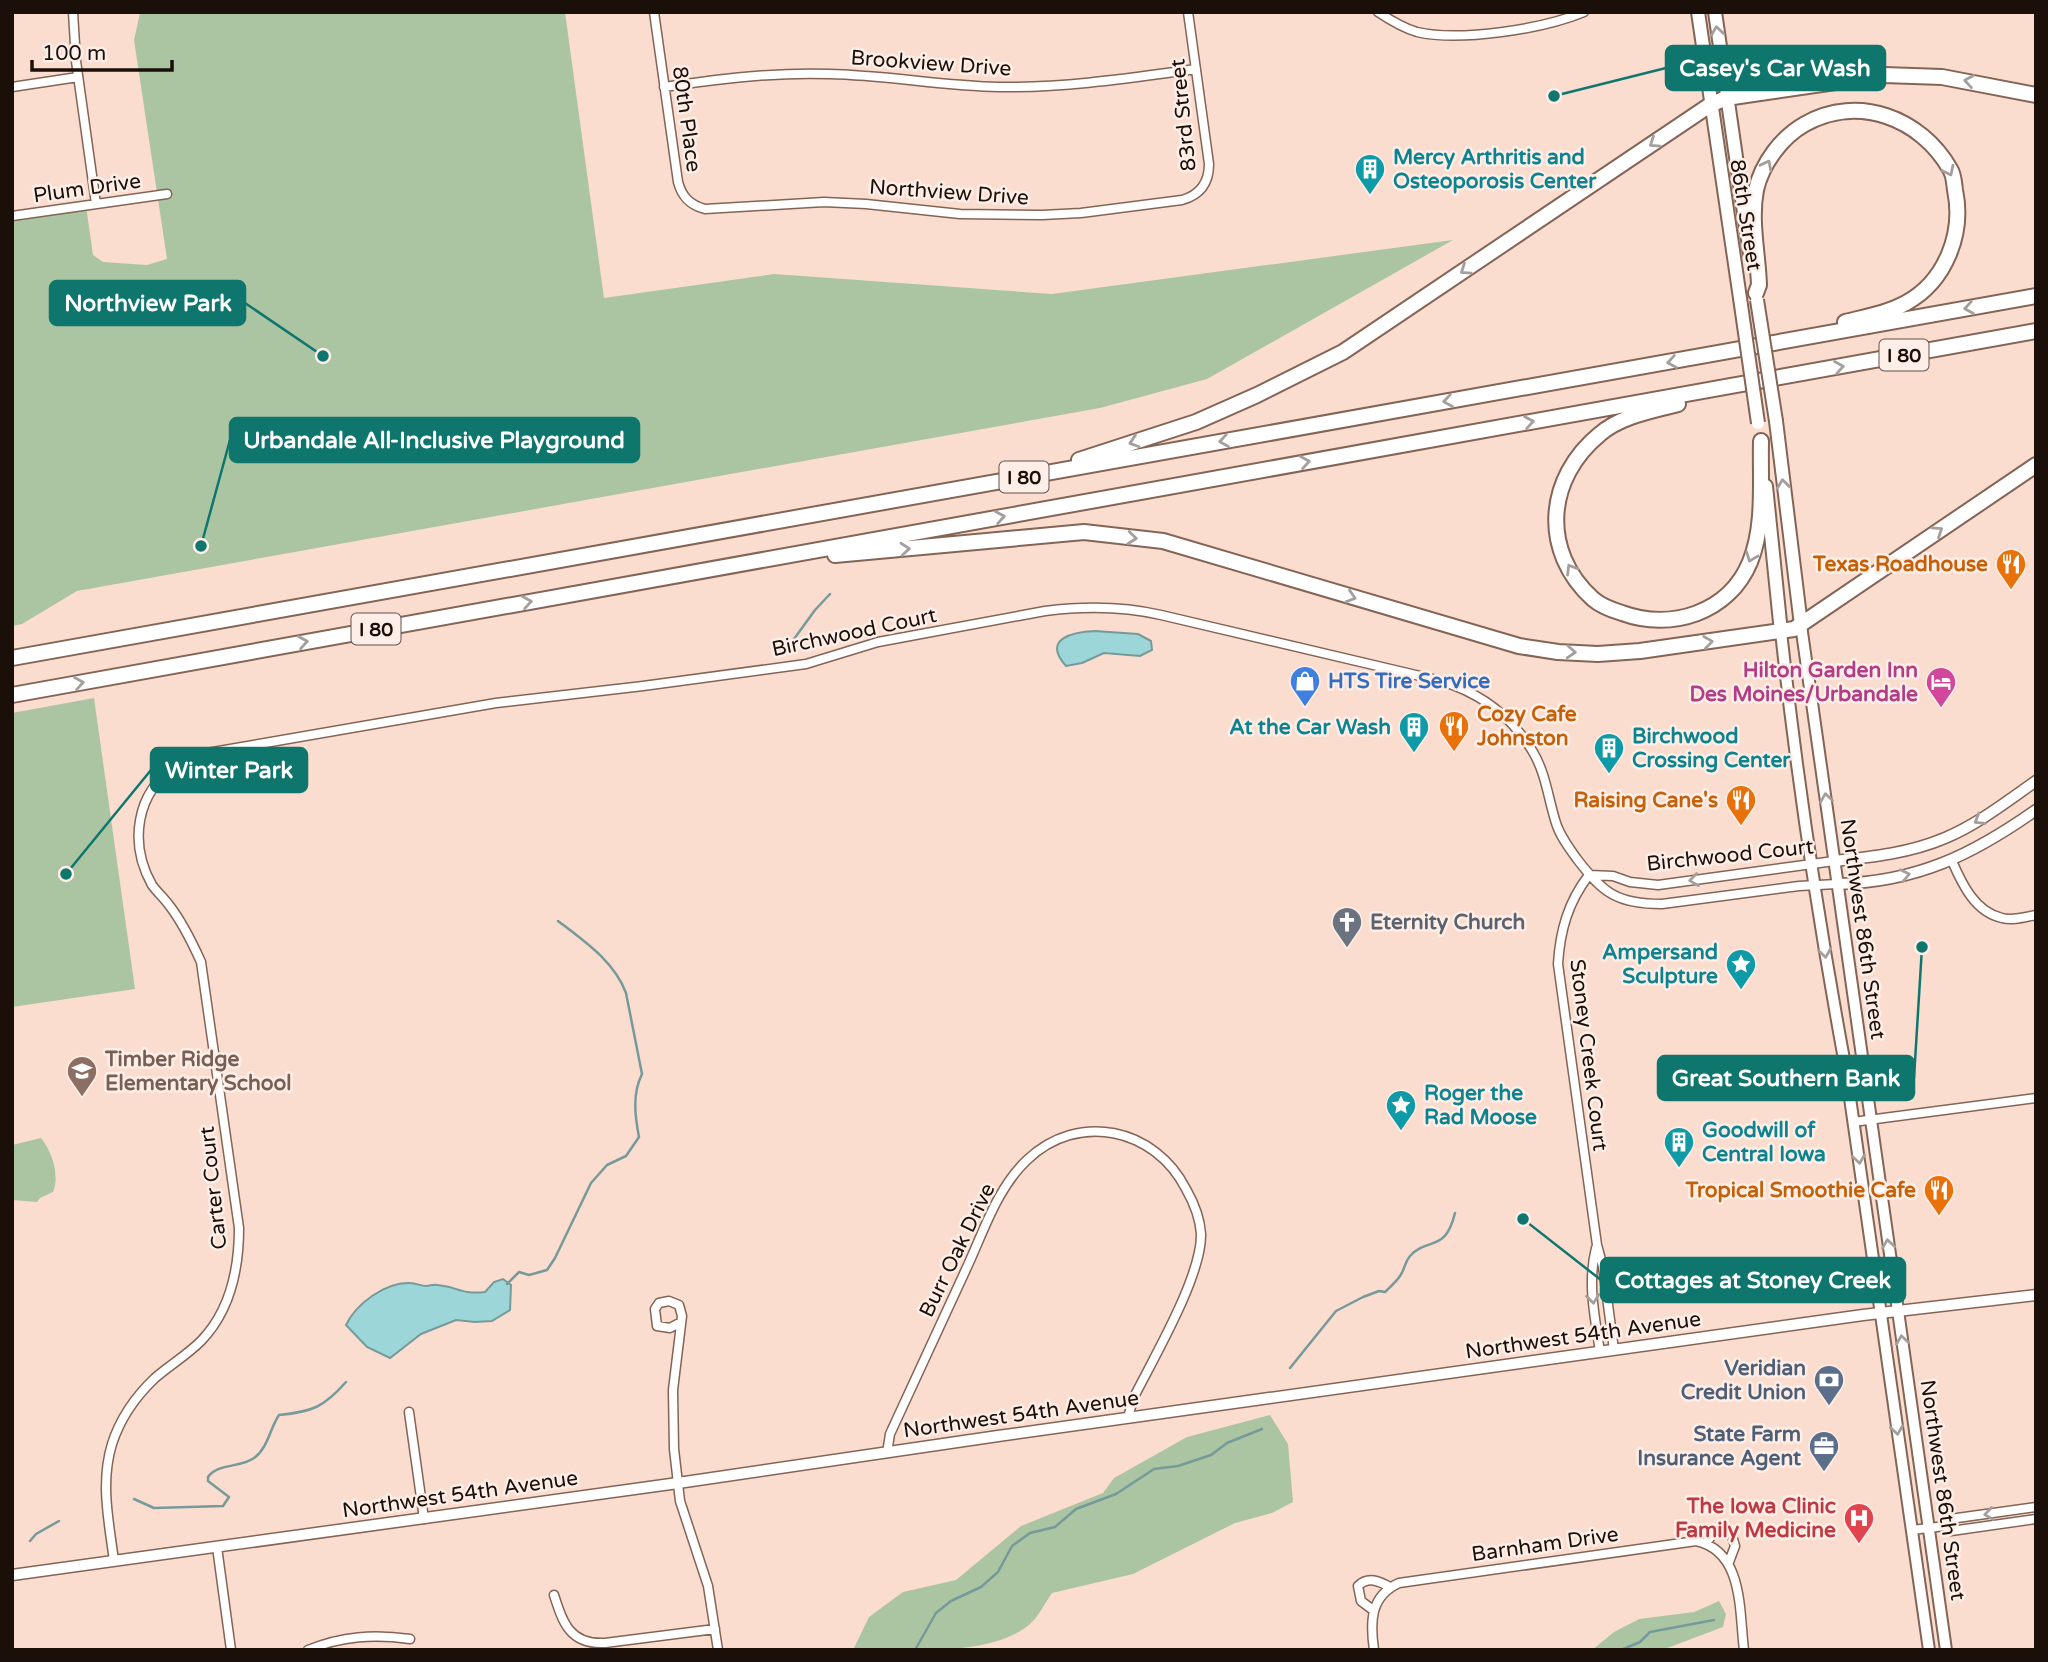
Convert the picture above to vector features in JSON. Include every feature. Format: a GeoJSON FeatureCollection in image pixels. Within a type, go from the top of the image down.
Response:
{"type":"FeatureCollection","features":[{"type":"Feature","properties":{"kind":"highway"},"geometry":{"type":"LineString","coordinates":[[1026,477],[1196,422],[1343,352],[1710,105],[1726,98],[1884,75],[1942,76],[2036,95]]}},
{"type":"Feature","properties":{"kind":"highway"},"geometry":{"type":"LineString","coordinates":[[1709,355],[1752,342],[1872,315],[1906,303],[1921,292],[1934,280],[1952,251],[1959,207],[1952,171],[1934,147],[1915,129],[1896,118],[1871,111],[1844,110],[1808,122],[1776,148],[1757,188],[1754,211],[1759,279],[1757,296]]}},
{"type":"Feature","properties":{"kind":"highway","name":"I 80"},"geometry":{"type":"LineString","coordinates":[[12,659],[2036,296]]}},
{"type":"Feature","properties":{"kind":"highway","name":"I 80"},"geometry":{"type":"LineString","coordinates":[[12,695],[2036,331]]}},
{"type":"Feature","properties":{"kind":"highway"},"geometry":{"type":"LineString","coordinates":[[1761,442],[1759,531],[1749,564],[1730,593],[1687,618],[1655,620],[1640,619],[1608,608],[1595,601],[1583,588],[1560,550],[1555,520],[1559,492],[1573,460],[1601,433],[1620,421],[1772,379]]}},
{"type":"Feature","properties":{"kind":"highway"},"geometry":{"type":"LineString","coordinates":[[740,564],[1084,532],[1163,541],[1519,646],[1598,654],[1640,651],[1781,632],[1801,625],[2036,465]]}},
{"type":"Feature","properties":{"kind":"main road","name":"86th Street"},"geometry":{"type":"LineString","coordinates":[[1698,12],[1758,424]]}},
{"type":"Feature","properties":{"kind":"main road","name":"86th Street"},"geometry":{"type":"LineString","coordinates":[[1714,12],[1776,421]]}},
{"type":"Feature","properties":{"kind":"main road","name":"Northwest 86th Street"},"geometry":{"type":"LineString","coordinates":[[1776,421],[1801,625],[1946,1650]]}},
{"type":"Feature","properties":{"kind":"main road","name":"Northwest 86th Street"},"geometry":{"type":"LineString","coordinates":[[1758,424],[1781,632],[1812,864],[1853,1122],[1929,1650]]}},
{"type":"Feature","properties":{"kind":"street"},"geometry":{"type":"LineString","coordinates":[[73,12],[74,46],[96,204]]}},
{"type":"Feature","properties":{"kind":"street","name":"80th Place"},"geometry":{"type":"LineString","coordinates":[[654,12],[680,190],[684,197],[697,207],[714,209]]}},
{"type":"Feature","properties":{"kind":"street","name":"83rd Street"},"geometry":{"type":"LineString","coordinates":[[1182,200],[1190,198],[1203,187],[1209,171],[1188,12]]}},
{"type":"Feature","properties":{"kind":"street"},"geometry":{"type":"LineString","coordinates":[[1378,12],[1411,30],[1444,36],[1544,24],[1584,12]]}},
{"type":"Feature","properties":{"kind":"street","name":"Brookview Drive"},"geometry":{"type":"LineString","coordinates":[[664,87],[752,76],[827,74],[960,85],[1037,87],[1196,69]]}},
{"type":"Feature","properties":{"kind":"street"},"geometry":{"type":"LineString","coordinates":[[12,87],[78,78]]}},
{"type":"Feature","properties":{"kind":"street","name":"Plum Drive"},"geometry":{"type":"LineString","coordinates":[[12,216],[167,194]]}},
{"type":"Feature","properties":{"kind":"street","name":"Northview Drive"},"geometry":{"type":"LineString","coordinates":[[714,209],[774,203],[824,202],[960,214],[1042,215],[1182,200]]}},
{"type":"Feature","properties":{"kind":"street","name":"Birchwood Court"},"geometry":{"type":"LineString","coordinates":[[204,977],[201,962],[181,923],[154,887],[140,860],[138,837],[145,801],[159,782],[175,766],[201,754],[496,703],[806,664],[878,642],[1070,608],[1121,608],[1147,612],[1437,680],[1465,690],[1496,710],[1523,737],[1541,770],[1561,836],[1598,887],[1628,901],[1653,904],[1838,884]]}},
{"type":"Feature","properties":{"kind":"street"},"geometry":{"type":"LineString","coordinates":[[1834,861],[1897,853],[1943,839],[1980,820],[2036,781]]}},
{"type":"Feature","properties":{"kind":"street"},"geometry":{"type":"LineString","coordinates":[[1838,884],[1894,878],[1952,861],[1994,839],[2036,810]]}},
{"type":"Feature","properties":{"kind":"street","name":"Birchwood Court"},"geometry":{"type":"LineString","coordinates":[[1589,874],[1658,885],[1834,861]]}},
{"type":"Feature","properties":{"kind":"street"},"geometry":{"type":"LineString","coordinates":[[1952,861],[1960,880],[1979,906],[2000,918],[2036,915]]}},
{"type":"Feature","properties":{"kind":"street","name":"Stoney Creek Court"},"geometry":{"type":"LineString","coordinates":[[1589,874],[1567,911],[1558,964],[1614,1350]]}},
{"type":"Feature","properties":{"kind":"street","name":"Carter Court"},"geometry":{"type":"LineString","coordinates":[[114,1561],[105,1481],[112,1444],[130,1406],[156,1377],[203,1339],[214,1324],[231,1292],[237,1264],[239,1228],[204,977]]}},
{"type":"Feature","properties":{"kind":"street"},"geometry":{"type":"LineString","coordinates":[[1853,1122],[2036,1098]]}},
{"type":"Feature","properties":{"kind":"street","name":"Burr Oak Drive"},"geometry":{"type":"LineString","coordinates":[[887,1452],[890,1434],[990,1217],[1013,1176],[1026,1160],[1042,1148],[1071,1134],[1092,1130],[1125,1134],[1142,1142],[1166,1160],[1182,1180],[1193,1202],[1201,1233],[1200,1249],[1186,1291],[1133,1399],[1128,1418]]}},
{"type":"Feature","properties":{"kind":"street","name":"Stoney Creek Court"},"geometry":{"type":"LineString","coordinates":[[1597,1245],[1591,1266],[1591,1281],[1600,1352]]}},
{"type":"Feature","properties":{"kind":"street","name":"Northwest 54th Avenue"},"geometry":{"type":"LineString","coordinates":[[12,1575],[1614,1350],[2036,1295]]}},
{"type":"Feature","properties":{"kind":"street"},"geometry":{"type":"LineString","coordinates":[[681,1322],[672,1415],[678,1483],[682,1509],[708,1586],[718,1650]]}},
{"type":"Feature","properties":{"kind":"street"},"geometry":{"type":"LineString","coordinates":[[409,1412],[424,1519]]}},
{"type":"Feature","properties":{"kind":"street"},"geometry":{"type":"LineString","coordinates":[[1945,1526],[1950,1519],[2036,1507]]}},
{"type":"Feature","properties":{"kind":"street"},"geometry":{"type":"LineString","coordinates":[[1912,1530],[1945,1526],[1951,1531],[2036,1520]]}},
{"type":"Feature","properties":{"kind":"street"},"geometry":{"type":"LineString","coordinates":[[1729,1562],[1735,1546],[1731,1532],[1724,1528],[1716,1530],[1706,1543],[1729,1562],[1734,1577],[1744,1650]]}},
{"type":"Feature","properties":{"kind":"street","name":"Barnham Drive"},"geometry":{"type":"LineString","coordinates":[[1390,1587],[1409,1581],[1686,1541],[1706,1543]]}},
{"type":"Feature","properties":{"kind":"street"},"geometry":{"type":"LineString","coordinates":[[217,1547],[231,1650]]}},
{"type":"Feature","properties":{"kind":"street"},"geometry":{"type":"LineString","coordinates":[[1373,1610],[1361,1601],[1358,1586],[1367,1580],[1390,1587],[1373,1610],[1371,1621],[1374,1650]]}},
{"type":"Feature","properties":{"kind":"street"},"geometry":{"type":"LineString","coordinates":[[554,1595],[565,1625],[580,1639],[589,1643],[715,1629]]}},
{"type":"Feature","properties":{"kind":"street"},"geometry":{"type":"LineString","coordinates":[[308,1650],[325,1643],[364,1636],[410,1639]]}},
{"type":"Feature","properties":{"kind":"green space"},"geometry":{"type":"Polygon","coordinates":[[[565,12],[604,298],[774,274],[1052,294],[1453,240],[1207,379],[1100,408],[77,591],[22,624],[12,626],[12,216],[86,206],[93,255],[103,262],[147,265],[167,259],[134,40],[140,13],[565,12]]]}},
{"type":"Feature","properties":{"kind":"green space"},"geometry":{"type":"Polygon","coordinates":[[[94,698],[135,989],[12,1007],[12,713],[94,698]]]}},
{"type":"Feature","properties":{"kind":"green space"},"geometry":{"type":"Polygon","coordinates":[[[41,1138],[54,1164],[56,1179],[53,1192],[37,1202],[12,1200],[12,1145],[41,1138]]]}},
{"type":"Feature","properties":{"kind":"green space"},"geometry":{"type":"Polygon","coordinates":[[[1270,1415],[1288,1444],[1293,1502],[1272,1513],[1235,1523],[1133,1574],[1052,1593],[1030,1624],[1014,1635],[970,1647],[853,1650],[869,1617],[903,1592],[956,1580],[1021,1526],[1103,1493],[1114,1478],[1187,1437],[1270,1415]]]}},
{"type":"Feature","properties":{"kind":"green space"},"geometry":{"type":"Polygon","coordinates":[[[1719,1601],[1726,1614],[1723,1627],[1662,1650],[1592,1650],[1614,1632],[1639,1619],[1694,1612],[1719,1601]]]}},
{"type":"Feature","properties":{"kind":"water"},"geometry":{"type":"Polygon","coordinates":[[[1095,631],[1138,634],[1151,641],[1152,650],[1140,656],[1104,653],[1082,663],[1066,666],[1057,649],[1063,638],[1095,631]]]}},
{"type":"Feature","properties":{"kind":"water"},"geometry":{"type":"Polygon","coordinates":[[[503,1279],[511,1285],[510,1310],[492,1321],[456,1320],[421,1334],[390,1358],[367,1347],[346,1325],[364,1302],[391,1286],[410,1283],[436,1285],[477,1293],[485,1292],[494,1282],[503,1279]]]}},
{"type":"Feature","properties":{"kind":"waterway"},"geometry":{"type":"LineString","coordinates":[[794,639],[830,594]]}},
{"type":"Feature","properties":{"kind":"waterway"},"geometry":{"type":"LineString","coordinates":[[507,1284],[519,1272],[529,1275],[547,1270],[591,1183],[607,1165],[626,1156],[639,1137],[636,1097],[642,1074],[626,993],[606,961],[558,921]]}},
{"type":"Feature","properties":{"kind":"waterway"},"geometry":{"type":"LineString","coordinates":[[1290,1368],[1336,1311],[1363,1297],[1379,1291],[1385,1292],[1400,1276],[1410,1256],[1446,1234],[1455,1213]]}},
{"type":"Feature","properties":{"kind":"waterway"},"geometry":{"type":"LineString","coordinates":[[134,1499],[154,1508],[223,1506],[229,1497],[208,1481],[208,1477],[223,1467],[248,1461],[259,1454],[279,1415],[317,1407],[346,1382]]}},
{"type":"Feature","properties":{"kind":"waterway"},"geometry":{"type":"LineString","coordinates":[[915,1650],[936,1613],[951,1601],[981,1587],[998,1572],[1012,1546],[1030,1533],[1055,1527],[1076,1509],[1116,1494],[1154,1469],[1178,1466],[1211,1455],[1227,1443],[1262,1429]]}},
{"type":"Feature","properties":{"kind":"waterway"},"geometry":{"type":"LineString","coordinates":[[30,1541],[36,1534],[59,1521]]}},
{"type":"Feature","properties":{"kind":"waterway"},"geometry":{"type":"LineString","coordinates":[[1621,1650],[1640,1642],[1650,1632],[1714,1620]]}},
{"type":"Feature","properties":{"kind":"place","name":"Casey's Car Wash"},"geometry":{"type":"Point","coordinates":[1554,96]}},
{"type":"Feature","properties":{"kind":"place","name":"Mercy Arthritis and Osteoporosis Center"},"geometry":{"type":"Point","coordinates":[1370,196]}},
{"type":"Feature","properties":{"kind":"place","name":"Northview Park"},"geometry":{"type":"Point","coordinates":[323,356]}},
{"type":"Feature","properties":{"kind":"place","name":"Urbandale All-Inclusive Playground"},"geometry":{"type":"Point","coordinates":[201,546]}},
{"type":"Feature","properties":{"kind":"place","name":"Texas Roadhouse"},"geometry":{"type":"Point","coordinates":[2011,591]}},
{"type":"Feature","properties":{"kind":"place","name":"HTS Tire Service"},"geometry":{"type":"Point","coordinates":[1305,708]}},
{"type":"Feature","properties":{"kind":"place","name":"Hilton Garden Inn Des Moines/Urbandale"},"geometry":{"type":"Point","coordinates":[1941,709]}},
{"type":"Feature","properties":{"kind":"place","name":"Cozy Cafe Johnston"},"geometry":{"type":"Point","coordinates":[1454,753]}},
{"type":"Feature","properties":{"kind":"place","name":"At the Car Wash"},"geometry":{"type":"Point","coordinates":[1414,754]}},
{"type":"Feature","properties":{"kind":"place","name":"Birchwood Crossing Center"},"geometry":{"type":"Point","coordinates":[1609,775]}},
{"type":"Feature","properties":{"kind":"place","name":"Raising Cane's"},"geometry":{"type":"Point","coordinates":[1741,827]}},
{"type":"Feature","properties":{"kind":"place","name":"Winter Park"},"geometry":{"type":"Point","coordinates":[66,874]}},
{"type":"Feature","properties":{"kind":"place","name":"Great Southern Bank"},"geometry":{"type":"Point","coordinates":[1922,947]}},
{"type":"Feature","properties":{"kind":"place","name":"Eternity Church"},"geometry":{"type":"Point","coordinates":[1347,949]}},
{"type":"Feature","properties":{"kind":"place","name":"Ampersand Sculpture"},"geometry":{"type":"Point","coordinates":[1741,991]}},
{"type":"Feature","properties":{"kind":"place","name":"Timber Ridge Elementary School"},"geometry":{"type":"Point","coordinates":[82,1098]}},
{"type":"Feature","properties":{"kind":"place","name":"Roger the Rad Moose"},"geometry":{"type":"Point","coordinates":[1401,1132]}},
{"type":"Feature","properties":{"kind":"place","name":"Goodwill of Central Iowa"},"geometry":{"type":"Point","coordinates":[1679,1169]}},
{"type":"Feature","properties":{"kind":"place","name":"Tropical Smoothie Cafe"},"geometry":{"type":"Point","coordinates":[1939,1217]}},
{"type":"Feature","properties":{"kind":"place","name":"Cottages at Stoney Creek"},"geometry":{"type":"Point","coordinates":[1523,1219]}},
{"type":"Feature","properties":{"kind":"place","name":"Veridian Credit Union"},"geometry":{"type":"Point","coordinates":[1829,1407]}},
{"type":"Feature","properties":{"kind":"place","name":"State Farm Insurance Agent"},"geometry":{"type":"Point","coordinates":[1824,1473]}},
{"type":"Feature","properties":{"kind":"place","name":"The Iowa Clinic Family Medicine"},"geometry":{"type":"Point","coordinates":[1859,1545]}}]}
